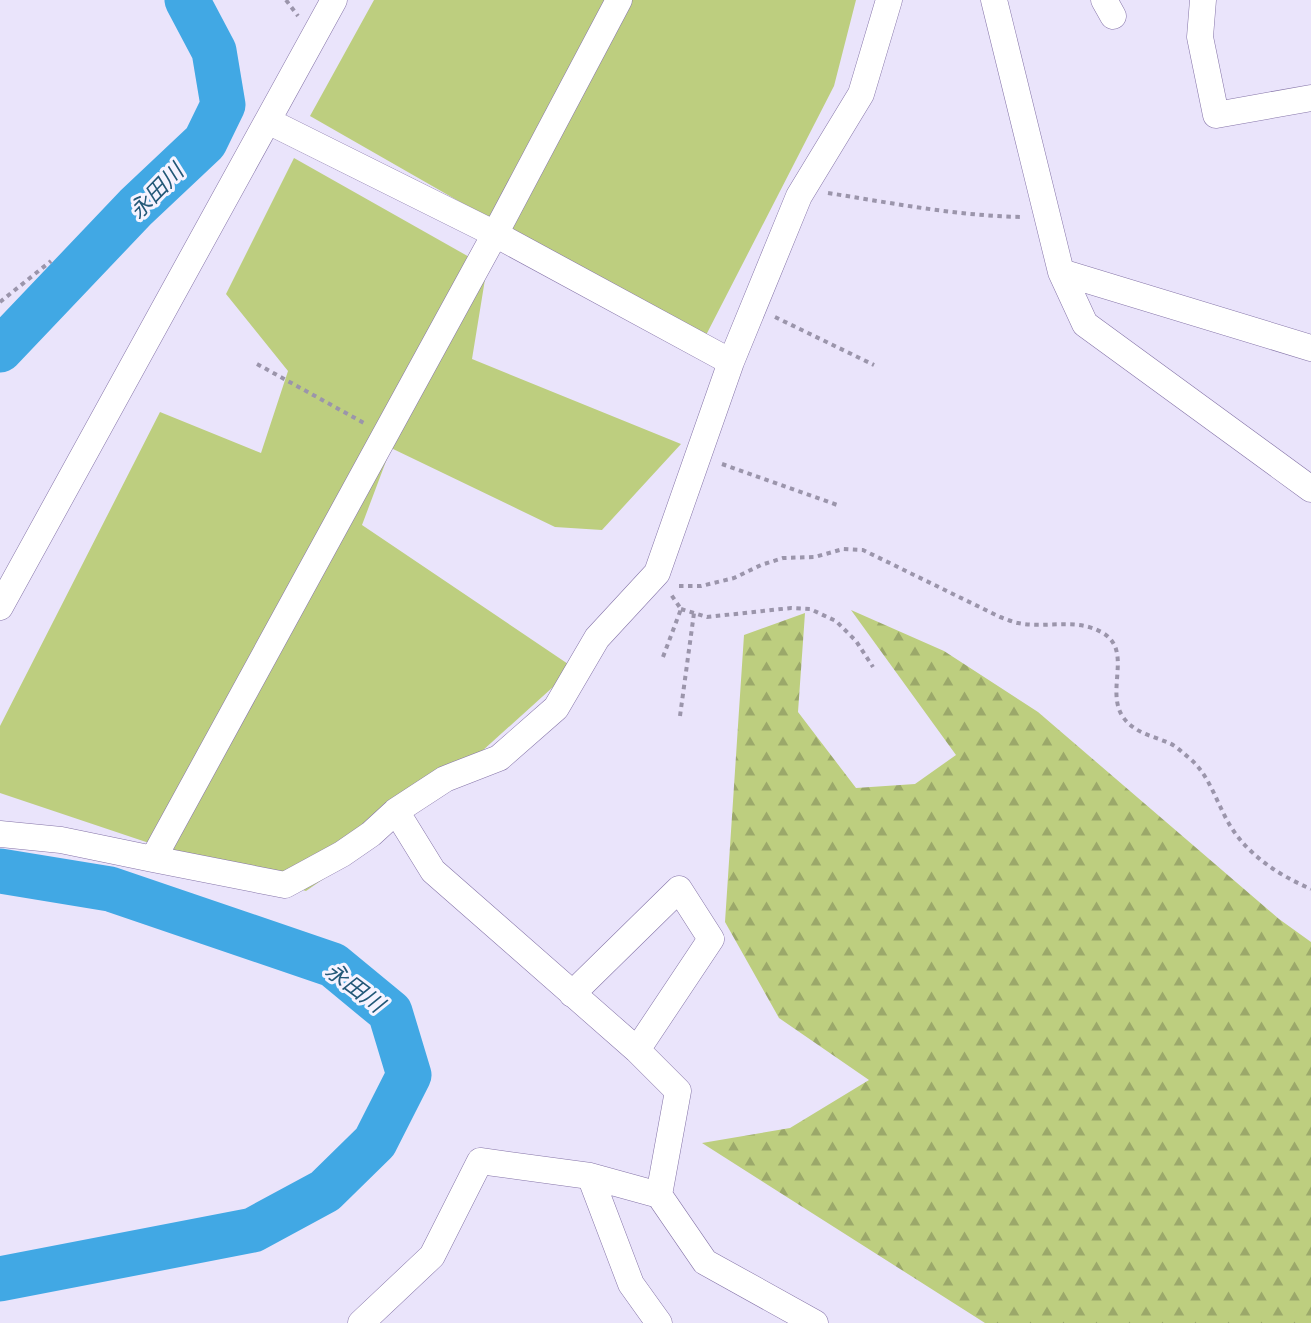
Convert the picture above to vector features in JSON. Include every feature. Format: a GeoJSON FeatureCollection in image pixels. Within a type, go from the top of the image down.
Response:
{"type":"FeatureCollection","features":[{"type":"Feature","properties":{"kind":"street"},"geometry":{"type":"LineString","coordinates":[[0,607],[334,0]]}},
{"type":"Feature","properties":{"kind":"street"},"geometry":{"type":"LineString","coordinates":[[153,859],[495,234],[619,0]]}},
{"type":"Feature","properties":{"kind":"street"},"geometry":{"type":"LineString","coordinates":[[0,834],[61,840],[285,885],[342,854],[396,811],[445,779],[499,758],[556,708],[597,638],[662,580],[698,454],[731,362],[804,189],[861,94],[889,0]]}},
{"type":"Feature","properties":{"kind":"street"},"geometry":{"type":"LineString","coordinates":[[994,0],[1061,272],[1084,324],[1311,489]]}},
{"type":"Feature","properties":{"kind":"street"},"geometry":{"type":"LineString","coordinates":[[1203,0],[1200,37],[1216,115],[1311,98]]}},
{"type":"Feature","properties":{"kind":"street"},"geometry":{"type":"LineString","coordinates":[[268,120],[495,234],[731,362]]}},
{"type":"Feature","properties":{"kind":"street"},"geometry":{"type":"LineString","coordinates":[[1061,272],[1311,348]]}},
{"type":"Feature","properties":{"kind":"street"},"geometry":{"type":"LineString","coordinates":[[396,811],[433,871],[637,1050],[678,1091],[659,1195]]}},
{"type":"Feature","properties":{"kind":"street"},"geometry":{"type":"LineString","coordinates":[[572,994],[679,889],[711,939],[637,1050]]}},
{"type":"Feature","properties":{"kind":"street"},"geometry":{"type":"LineString","coordinates":[[361,1323],[432,1256],[480,1161],[590,1176],[659,1195],[705,1262],[815,1323]]}},
{"type":"Feature","properties":{"kind":"street"},"geometry":{"type":"LineString","coordinates":[[590,1176],[631,1284],[659,1323]]}},
{"type":"Feature","properties":{"kind":"path"},"geometry":{"type":"LineString","coordinates":[[804,189],[914,207],[998,217],[1048,218]]}},
{"type":"Feature","properties":{"kind":"path"},"geometry":{"type":"LineString","coordinates":[[0,302],[51,261]]}},
{"type":"Feature","properties":{"kind":"path"},"geometry":{"type":"LineString","coordinates":[[754,307],[874,365]]}},
{"type":"Feature","properties":{"kind":"path"},"geometry":{"type":"LineString","coordinates":[[257,364],[386,434]]}},
{"type":"Feature","properties":{"kind":"path"},"geometry":{"type":"LineString","coordinates":[[698,454],[840,506]]}},
{"type":"Feature","properties":{"kind":"path"},"geometry":{"type":"LineString","coordinates":[[662,580],[701,586],[734,578],[761,565],[783,558],[815,557],[843,549],[863,550],[1000,617],[1019,623],[1065,623],[1090,627],[1104,633],[1115,644],[1118,653],[1116,690],[1118,707],[1123,717],[1135,729],[1171,744],[1190,758],[1210,783],[1227,820],[1242,843],[1276,872],[1292,882],[1311,889]]}},
{"type":"Feature","properties":{"kind":"path"},"geometry":{"type":"LineString","coordinates":[[662,580],[681,609],[707,617],[791,608],[810,609],[836,621],[866,653],[873,668]]}},
{"type":"Feature","properties":{"kind":"path"},"geometry":{"type":"LineString","coordinates":[[663,657],[681,609]]}},
{"type":"Feature","properties":{"kind":"path"},"geometry":{"type":"LineString","coordinates":[[680,716],[694,613]]}},
{"type":"Feature","properties":{"kind":"green space"},"geometry":{"type":"Polygon","coordinates":[[[374,0],[856,0],[834,86],[703,341],[310,116],[374,0]]]}},
{"type":"Feature","properties":{"kind":"green space"},"geometry":{"type":"Polygon","coordinates":[[[294,158],[487,267],[472,359],[681,444],[602,530],[555,527],[391,448],[362,525],[574,668],[398,827],[306,891],[158,846],[0,793],[0,726],[160,412],[261,453],[288,371],[226,294],[294,158]]]}},
{"type":"Feature","properties":{"kind":"green space"},"geometry":{"type":"Polygon","coordinates":[[[851,610],[944,651],[1038,712],[1279,919],[1311,942],[1311,1323],[985,1323],[702,1143],[790,1128],[869,1080],[779,1018],[725,922],[744,635],[805,613],[798,712],[856,788],[915,784],[956,755],[851,610]]]}},
{"type":"Feature","properties":{"kind":"waterway","name":"永田川"},"geometry":{"type":"LineString","coordinates":[[0,350],[136,207],[205,142],[223,105],[214,51],[187,0]]}},
{"type":"Feature","properties":{"kind":"waterway","name":"永田川"},"geometry":{"type":"LineString","coordinates":[[0,871],[110,889],[333,965],[390,1012],[409,1075],[375,1142],[325,1191],[253,1230],[0,1279]]}}]}
